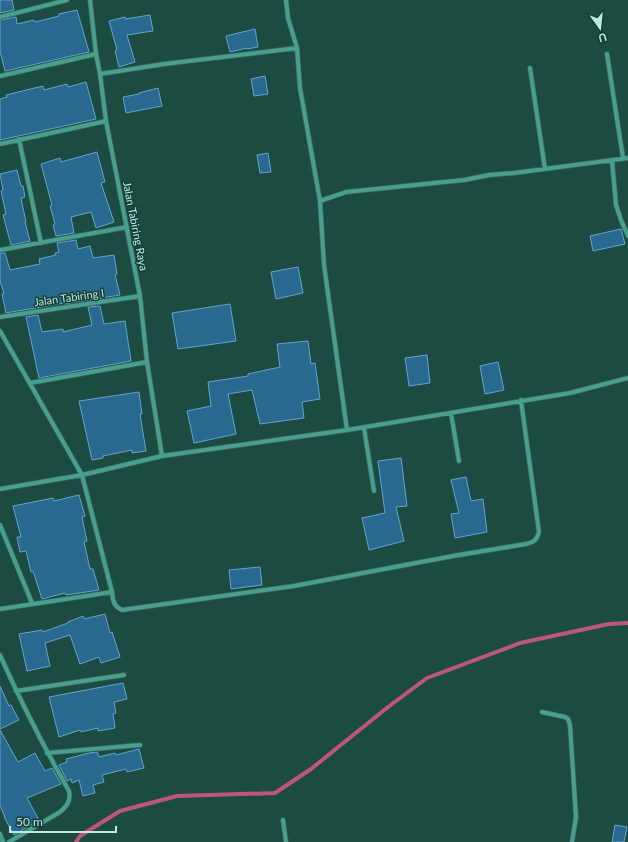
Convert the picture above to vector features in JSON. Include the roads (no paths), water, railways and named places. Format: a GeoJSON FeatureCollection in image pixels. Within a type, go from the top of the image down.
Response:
{"type":"FeatureCollection","features":[{"type":"Feature","properties":{"kind":"street"},"geometry":{"type":"LineString","coordinates":[[0,17],[67,0]]}},
{"type":"Feature","properties":{"kind":"street","name":"Jalan Tabiring Raya"},"geometry":{"type":"LineString","coordinates":[[90,0],[106,121],[140,296],[147,362],[162,456]]}},
{"type":"Feature","properties":{"kind":"street"},"geometry":{"type":"LineString","coordinates":[[286,0],[288,18],[297,48],[300,88],[320,201],[324,265],[347,430]]}},
{"type":"Feature","properties":{"kind":"street"},"geometry":{"type":"LineString","coordinates":[[100,74],[164,64],[243,56],[297,48]]}},
{"type":"Feature","properties":{"kind":"street"},"geometry":{"type":"LineString","coordinates":[[0,76],[96,54]]}},
{"type":"Feature","properties":{"kind":"street"},"geometry":{"type":"LineString","coordinates":[[320,201],[346,192],[464,180],[489,175],[626,158],[606,54]]}},
{"type":"Feature","properties":{"kind":"street"},"geometry":{"type":"LineString","coordinates":[[530,68],[545,169]]}},
{"type":"Feature","properties":{"kind":"street"},"geometry":{"type":"LineString","coordinates":[[0,144],[106,121]]}},
{"type":"Feature","properties":{"kind":"street"},"geometry":{"type":"LineString","coordinates":[[20,139],[41,243]]}},
{"type":"Feature","properties":{"kind":"street"},"geometry":{"type":"LineString","coordinates":[[612,160],[616,205],[628,236]]}},
{"type":"Feature","properties":{"kind":"street"},"geometry":{"type":"LineString","coordinates":[[0,250],[127,227]]}},
{"type":"Feature","properties":{"kind":"street","name":"Jalan Tabiring I"},"geometry":{"type":"LineString","coordinates":[[0,316],[140,296]]}},
{"type":"Feature","properties":{"kind":"street"},"geometry":{"type":"LineString","coordinates":[[0,330],[82,475],[112,592],[113,602],[116,607],[122,610],[294,586],[526,544],[534,541],[538,538],[539,532],[521,400]]}},
{"type":"Feature","properties":{"kind":"street"},"geometry":{"type":"LineString","coordinates":[[30,384],[147,362]]}},
{"type":"Feature","properties":{"kind":"street"},"geometry":{"type":"LineString","coordinates":[[0,489],[82,475],[162,456],[364,428],[521,400],[570,393],[628,378]]}},
{"type":"Feature","properties":{"kind":"street"},"geometry":{"type":"LineString","coordinates":[[451,413],[459,461]]}},
{"type":"Feature","properties":{"kind":"street"},"geometry":{"type":"LineString","coordinates":[[364,428],[374,492]]}},
{"type":"Feature","properties":{"kind":"street"},"geometry":{"type":"LineString","coordinates":[[0,525],[32,604]]}},
{"type":"Feature","properties":{"kind":"street"},"geometry":{"type":"LineString","coordinates":[[0,609],[112,592]]}},
{"type":"Feature","properties":{"kind":"street"},"geometry":{"type":"LineString","coordinates":[[0,655],[16,691],[47,753],[69,791],[70,796],[67,806],[60,812],[9,842]]}},
{"type":"Feature","properties":{"kind":"street"},"geometry":{"type":"LineString","coordinates":[[16,691],[124,675]]}},
{"type":"Feature","properties":{"kind":"street"},"geometry":{"type":"LineString","coordinates":[[542,712],[568,719],[571,733],[576,817],[572,842]]}},
{"type":"Feature","properties":{"kind":"street"},"geometry":{"type":"LineString","coordinates":[[47,753],[140,745]]}},
{"type":"Feature","properties":{"kind":"street"},"geometry":{"type":"LineString","coordinates":[[283,820],[286,842]]}},
{"type":"Feature","properties":{"kind":"street"},"geometry":{"type":"LineString","coordinates":[[0,834],[4,842]]}},
{"type":"Feature","properties":{"kind":"waterway"},"geometry":{"type":"LineString","coordinates":[[76,842],[80,836],[120,811],[177,796],[275,793],[311,769],[388,707],[427,678],[520,643],[609,624],[628,623]]}}]}
